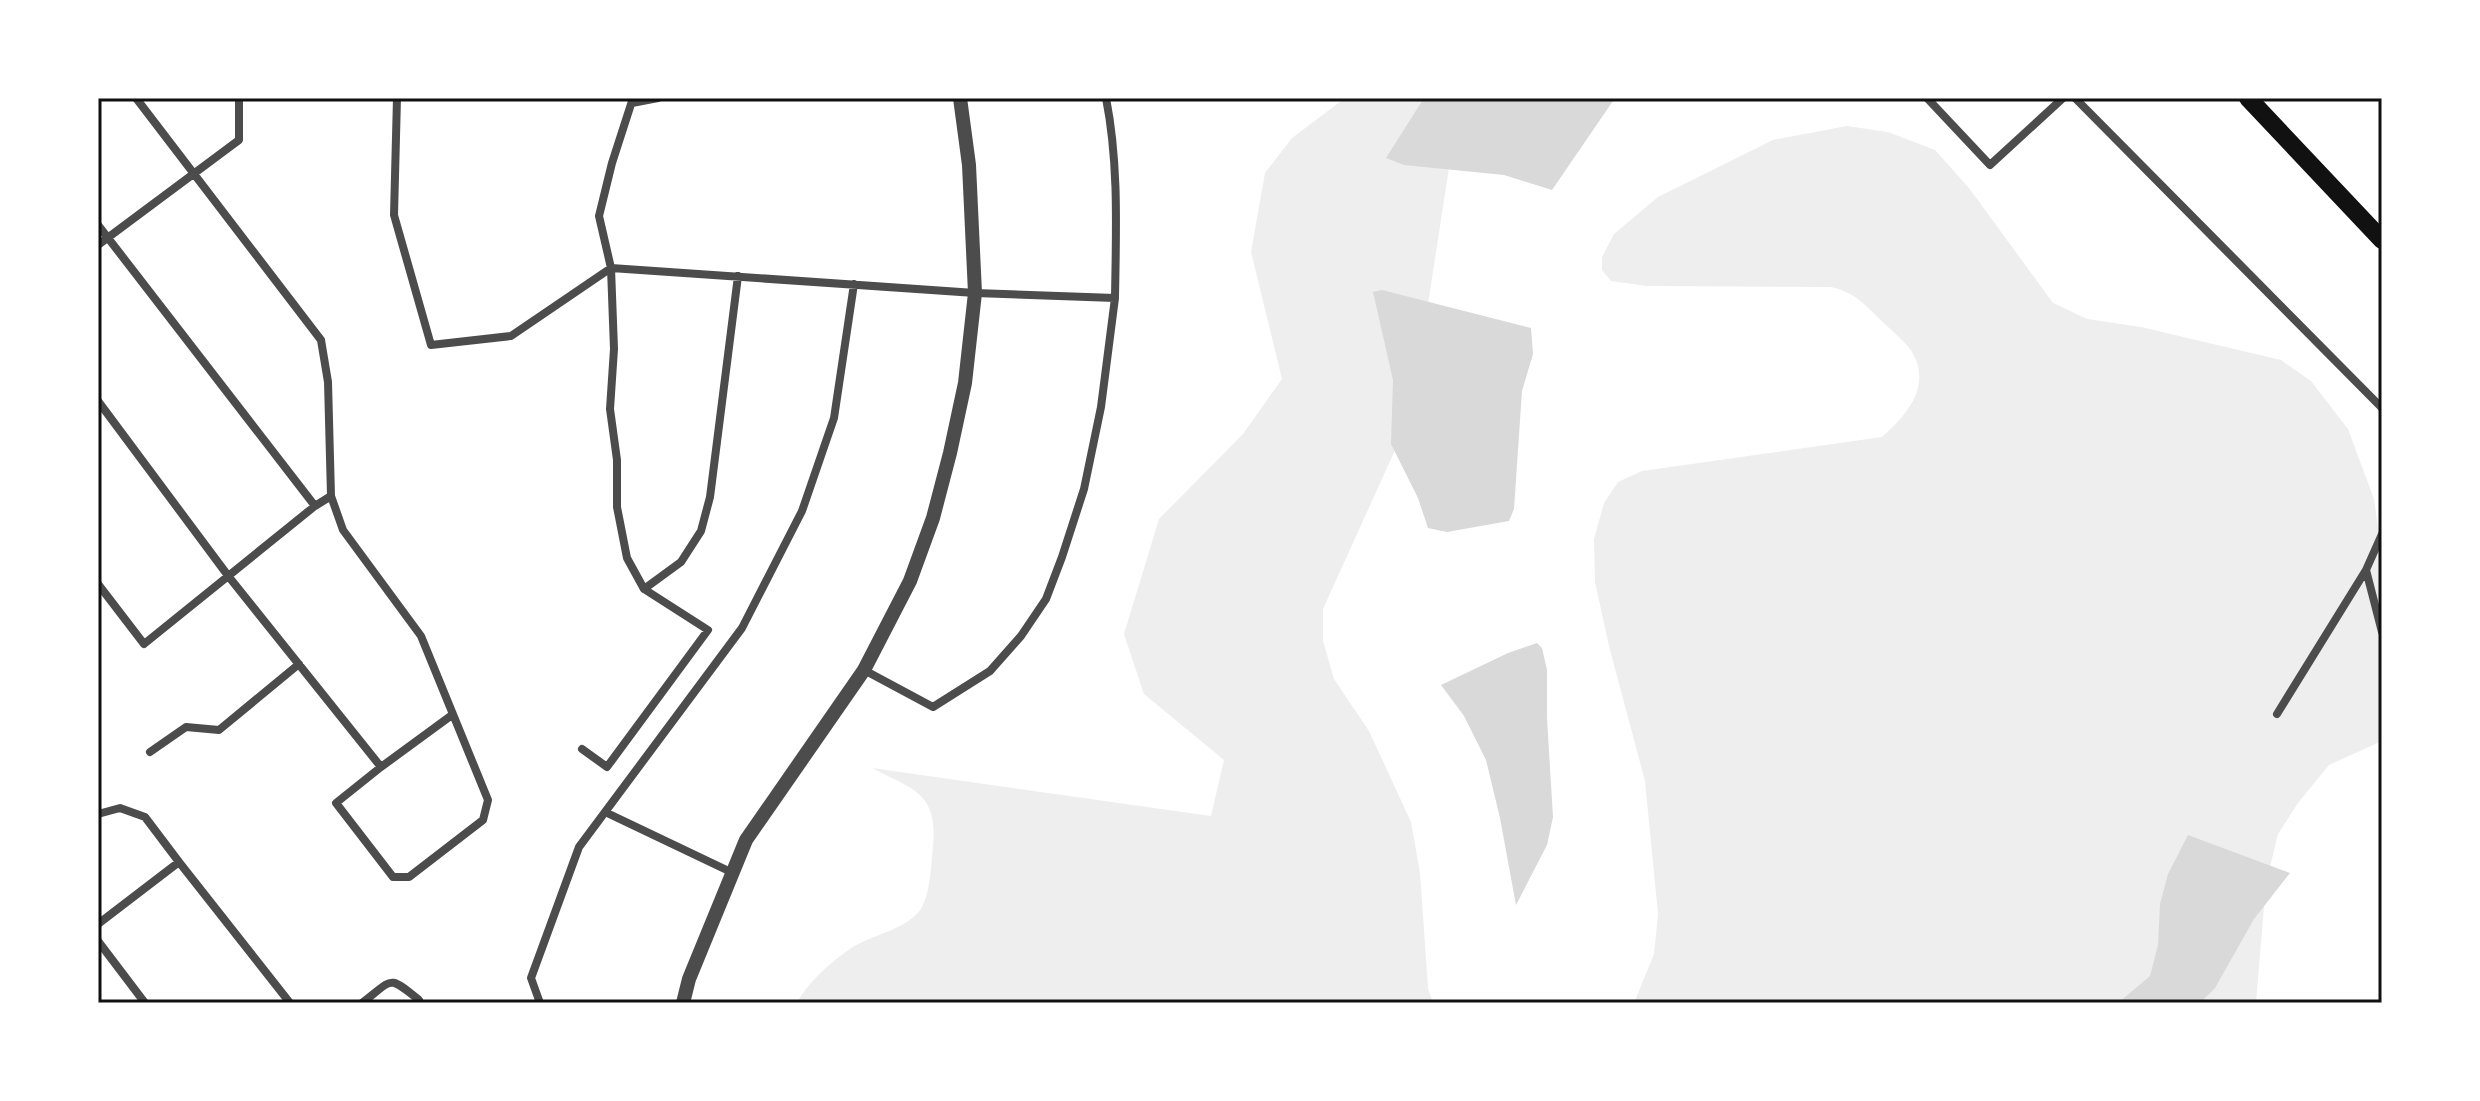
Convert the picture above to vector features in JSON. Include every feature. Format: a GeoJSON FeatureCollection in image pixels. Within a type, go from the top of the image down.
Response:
{"type":"FeatureCollection","features":[{"type":"Feature","properties":{"kind":"main road"},"geometry":{"type":"LineString","coordinates":[[2248,98],[2382,240]]}},
{"type":"Feature","properties":{"kind":"street"},"geometry":{"type":"LineString","coordinates":[[136,98],[321,340],[328,382],[331,496],[343,530],[421,636],[488,800],[483,820],[409,877],[393,877],[336,803],[452,715]]}},
{"type":"Feature","properties":{"kind":"street"},"geometry":{"type":"LineString","coordinates":[[98,245],[239,140],[239,98]]}},
{"type":"Feature","properties":{"kind":"street"},"geometry":{"type":"LineString","coordinates":[[397,98],[394,215],[431,345],[511,336],[611,268],[975,293],[1115,298]]}},
{"type":"Feature","properties":{"kind":"street"},"geometry":{"type":"LineString","coordinates":[[582,749],[607,767],[708,630],[644,589],[627,558],[617,507],[617,460],[610,409],[614,349],[611,268],[599,216],[632,100],[658,98]]}},
{"type":"Feature","properties":{"kind":"street"},"geometry":{"type":"LineString","coordinates":[[683,1003],[689,979],[746,840],[864,670],[910,581],[933,518],[965,383],[975,293],[969,165],[960,98]]}},
{"type":"Feature","properties":{"kind":"street"},"geometry":{"type":"LineString","coordinates":[[864,670],[933,707],[990,671],[1030,624],[1046,599],[1084,489],[1101,407],[1115,298],[1114,138],[1106,98]]}},
{"type":"Feature","properties":{"kind":"street"},"geometry":{"type":"LineString","coordinates":[[1927,98],[1990,165],[2063,98]]}},
{"type":"Feature","properties":{"kind":"street"},"geometry":{"type":"LineString","coordinates":[[2075,98],[2382,408]]}},
{"type":"Feature","properties":{"kind":"street"},"geometry":{"type":"LineString","coordinates":[[98,225],[315,506]]}},
{"type":"Feature","properties":{"kind":"street"},"geometry":{"type":"LineString","coordinates":[[644,589],[681,562],[701,531],[710,497],[738,276]]}},
{"type":"Feature","properties":{"kind":"street"},"geometry":{"type":"LineString","coordinates":[[540,1003],[531,978],[579,847],[742,628],[802,511],[834,418],[854,284]]}},
{"type":"Feature","properties":{"kind":"street"},"geometry":{"type":"LineString","coordinates":[[98,401],[229,577],[381,767]]}},
{"type":"Feature","properties":{"kind":"street"},"geometry":{"type":"LineString","coordinates":[[98,584],[144,644],[331,496]]}},
{"type":"Feature","properties":{"kind":"street"},"geometry":{"type":"LineString","coordinates":[[2277,714],[2366,570],[2382,534]]}},
{"type":"Feature","properties":{"kind":"street"},"geometry":{"type":"LineString","coordinates":[[2366,570],[2382,632]]}},
{"type":"Feature","properties":{"kind":"street"},"geometry":{"type":"LineString","coordinates":[[150,752],[186,727],[219,730],[299,664]]}},
{"type":"Feature","properties":{"kind":"street"},"geometry":{"type":"LineString","coordinates":[[98,814],[120,808],[145,817],[290,1003]]}},
{"type":"Feature","properties":{"kind":"street"},"geometry":{"type":"LineString","coordinates":[[605,812],[733,873]]}},
{"type":"Feature","properties":{"kind":"street"},"geometry":{"type":"LineString","coordinates":[[98,924],[179,862]]}},
{"type":"Feature","properties":{"kind":"street"},"geometry":{"type":"LineString","coordinates":[[98,941],[145,1003]]}},
{"type":"Feature","properties":{"kind":"street"},"geometry":{"type":"LineString","coordinates":[[362,1003],[390,982],[396,982],[419,1000]]}},
{"type":"Feature","properties":{"kind":"shaded area"},"geometry":{"type":"Polygon","coordinates":[[[1345,98],[1448,98],[1453,142],[1413,401],[1396,448],[1323,609],[1323,641],[1334,679],[1369,731],[1411,822],[1420,873],[1428,988],[1433,1003],[797,1003],[814,980],[838,958],[861,942],[909,921],[925,900],[933,846],[931,814],[927,804],[911,788],[872,768],[1211,816],[1224,760],[1144,694],[1124,634],[1159,519],[1243,434],[1282,379],[1251,252],[1265,173],[1292,138],[1345,98]]]}},
{"type":"Feature","properties":{"kind":"shaded area"},"geometry":{"type":"Polygon","coordinates":[[[1424,98],[1615,98],[1552,190],[1504,175],[1404,165],[1386,158],[1424,98]]]}},
{"type":"Feature","properties":{"kind":"shaded area"},"geometry":{"type":"Polygon","coordinates":[[[1847,126],[1888,132],[1935,150],[1969,188],[2053,303],[2087,319],[2141,327],[2281,360],[2311,381],[2348,429],[2374,499],[2382,555],[2382,741],[2329,765],[2278,834],[2266,883],[2256,1003],[1634,1003],[1654,954],[1658,914],[1645,781],[1595,582],[1594,539],[1604,503],[1618,482],[1642,471],[1882,437],[1908,409],[1918,388],[1919,377],[1907,345],[1861,302],[1841,290],[1831,287],[1647,286],[1611,281],[1602,270],[1602,257],[1614,234],[1658,197],[1773,140],[1847,126]]]}},
{"type":"Feature","properties":{"kind":"shaded area"},"geometry":{"type":"Polygon","coordinates":[[[1382,290],[1531,328],[1533,354],[1522,391],[1514,509],[1509,521],[1447,532],[1428,528],[1418,498],[1391,444],[1393,380],[1373,292],[1382,290]]]}},
{"type":"Feature","properties":{"kind":"shaded area"},"geometry":{"type":"Polygon","coordinates":[[[1537,643],[1542,648],[1547,670],[1553,817],[1547,845],[1516,905],[1486,760],[1464,716],[1441,685],[1508,653],[1537,643]]]}},
{"type":"Feature","properties":{"kind":"shaded area"},"geometry":{"type":"Polygon","coordinates":[[[2188,835],[2290,873],[2254,919],[2215,988],[2200,1003],[2118,1003],[2150,976],[2158,945],[2160,904],[2168,874],[2188,835]]]}}]}
